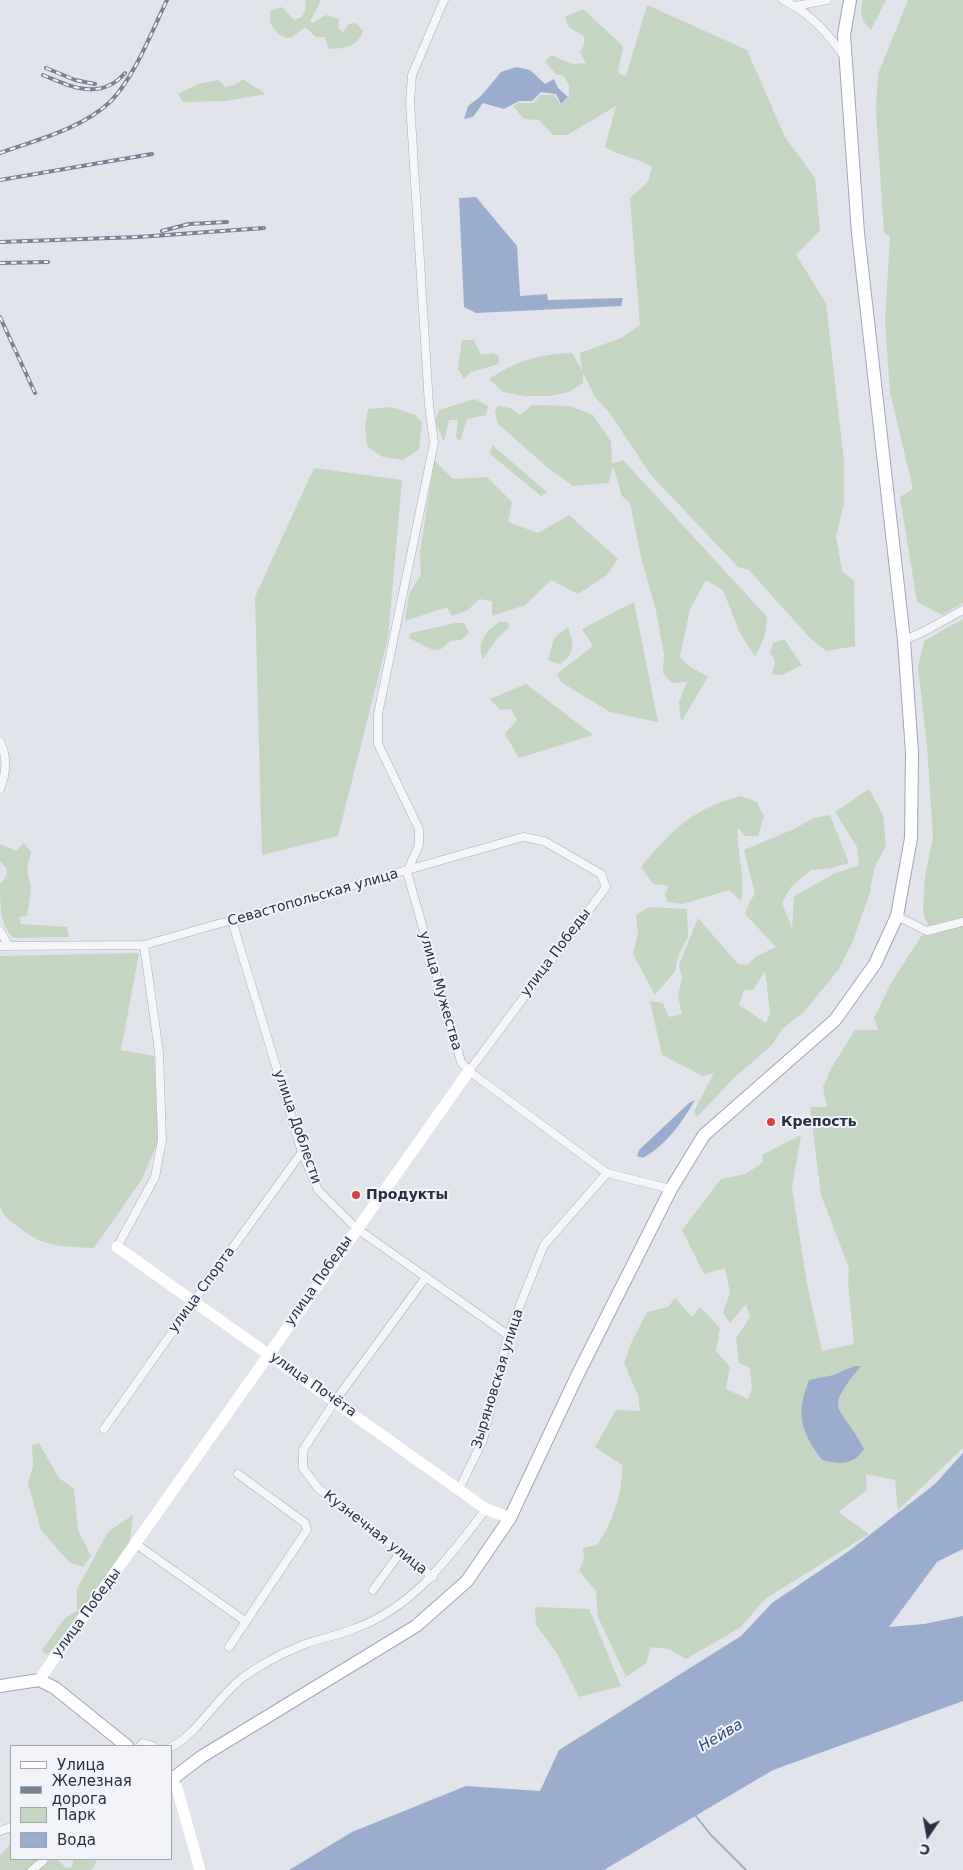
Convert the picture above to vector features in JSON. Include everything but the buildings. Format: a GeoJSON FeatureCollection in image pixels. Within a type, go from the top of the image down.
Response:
{"type":"FeatureCollection","features":[{"type":"Feature","properties":{"kind":"main road"},"geometry":{"type":"LineString","coordinates":[[172,1779],[201,1757],[416,1626],[467,1580],[510,1518],[577,1376],[671,1189],[704,1135],[835,1020],[875,964],[897,916],[912,838],[912,753],[904,640],[858,233],[844,35],[850,0]]}},
{"type":"Feature","properties":{"kind":"main road"},"geometry":{"type":"LineString","coordinates":[[0,1686],[39,1680],[55,1688],[126,1745]]}},
{"type":"Feature","properties":{"kind":"street"},"geometry":{"type":"LineString","coordinates":[[407,872],[419,845],[419,829],[378,744],[378,714],[434,443],[429,405],[410,102],[412,75],[444,0]]}},
{"type":"Feature","properties":{"kind":"street"},"geometry":{"type":"LineString","coordinates":[[783,0],[796,6],[832,39],[846,58]]}},
{"type":"Feature","properties":{"kind":"street"},"geometry":{"type":"LineString","coordinates":[[796,6],[827,0]]}},
{"type":"Feature","properties":{"kind":"street"},"geometry":{"type":"LineString","coordinates":[[904,640],[921,634],[963,610]]}},
{"type":"Feature","properties":{"kind":"street"},"geometry":{"type":"LineString","coordinates":[[0,742],[4,750],[5,777],[0,789]]}},
{"type":"Feature","properties":{"kind":"street","name":"Севастопольская улица"},"geometry":{"type":"LineString","coordinates":[[0,946],[144,945],[407,872],[523,837],[544,841],[601,874],[606,887]]}},
{"type":"Feature","properties":{"kind":"street","name":"улица Мужества"},"geometry":{"type":"LineString","coordinates":[[407,872],[461,1062],[469,1071],[607,1173],[671,1189]]}},
{"type":"Feature","properties":{"kind":"street","name":"улица Победы"},"geometry":{"type":"LineString","coordinates":[[39,1680],[356,1228],[469,1071],[606,887]]}},
{"type":"Feature","properties":{"kind":"street"},"geometry":{"type":"LineString","coordinates":[[897,916],[927,931],[963,922]]}},
{"type":"Feature","properties":{"kind":"street","name":"улица Доблести"},"geometry":{"type":"LineString","coordinates":[[232,921],[302,1152],[318,1190],[356,1228],[508,1335]]}},
{"type":"Feature","properties":{"kind":"street"},"geometry":{"type":"LineString","coordinates":[[0,931],[9,946]]}},
{"type":"Feature","properties":{"kind":"street"},"geometry":{"type":"LineString","coordinates":[[117,1247],[155,1178],[162,1140],[159,1052],[144,945]]}},
{"type":"Feature","properties":{"kind":"street","name":"улица Спорта"},"geometry":{"type":"LineString","coordinates":[[104,1429],[302,1152]]}},
{"type":"Feature","properties":{"kind":"street","name":"Зыряновская улица"},"geometry":{"type":"LineString","coordinates":[[459,1489],[483,1440],[508,1335],[544,1245],[607,1173]]}},
{"type":"Feature","properties":{"kind":"street","name":"улица Почёта"},"geometry":{"type":"LineString","coordinates":[[117,1247],[486,1509],[510,1518]]}},
{"type":"Feature","properties":{"kind":"street","name":"Кузнечная улица"},"geometry":{"type":"LineString","coordinates":[[426,1277],[335,1401],[303,1450],[303,1468],[318,1488],[432,1577]]}},
{"type":"Feature","properties":{"kind":"street"},"geometry":{"type":"LineString","coordinates":[[229,1646],[307,1530],[305,1522],[238,1474]]}},
{"type":"Feature","properties":{"kind":"street"},"geometry":{"type":"LineString","coordinates":[[172,1746],[184,1738],[243,1677],[305,1644],[357,1628],[396,1609],[432,1577],[486,1509]]}},
{"type":"Feature","properties":{"kind":"street"},"geometry":{"type":"LineString","coordinates":[[136,1544],[245,1621]]}},
{"type":"Feature","properties":{"kind":"street"},"geometry":{"type":"LineString","coordinates":[[373,1590],[400,1553]]}},
{"type":"Feature","properties":{"kind":"street"},"geometry":{"type":"LineString","coordinates":[[172,1781],[177,1788],[200,1870]]}},
{"type":"Feature","properties":{"kind":"street"},"geometry":{"type":"LineString","coordinates":[[32,1870],[43,1861]]}},
{"type":"Feature","properties":{"kind":"green space"},"geometry":{"type":"Polygon","coordinates":[[[305,0],[321,0],[310,22],[313,23],[326,15],[339,19],[338,28],[343,32],[349,24],[356,23],[363,31],[360,37],[350,46],[329,49],[325,37],[316,37],[305,27],[292,37],[286,38],[277,33],[270,23],[270,11],[282,7],[294,20],[302,17],[306,8],[305,0]]]}},
{"type":"Feature","properties":{"kind":"green space"},"geometry":{"type":"Polygon","coordinates":[[[863,0],[886,0],[871,30],[862,16],[863,0]]]}},
{"type":"Feature","properties":{"kind":"green space"},"geometry":{"type":"Polygon","coordinates":[[[908,0],[963,0],[963,603],[942,615],[917,602],[900,497],[913,489],[890,392],[885,322],[890,237],[884,232],[876,112],[878,74],[908,0]]]}},
{"type":"Feature","properties":{"kind":"green space"},"geometry":{"type":"Polygon","coordinates":[[[647,5],[747,50],[785,137],[815,178],[820,230],[796,255],[826,303],[844,461],[844,504],[836,536],[842,571],[854,581],[855,646],[826,651],[810,638],[749,570],[738,567],[651,475],[609,412],[595,397],[583,373],[583,383],[569,392],[549,396],[525,396],[503,392],[489,379],[518,363],[561,353],[572,353],[582,370],[580,353],[621,338],[640,325],[630,198],[648,182],[652,167],[605,147],[616,106],[567,135],[553,135],[539,120],[524,119],[513,106],[519,103],[533,103],[541,95],[554,95],[561,105],[569,97],[569,86],[564,76],[556,74],[545,62],[551,55],[572,64],[586,63],[580,53],[584,44],[584,36],[569,27],[565,17],[583,9],[623,46],[618,73],[626,76],[647,5]]]}},
{"type":"Feature","properties":{"kind":"green space"},"geometry":{"type":"Polygon","coordinates":[[[243,79],[266,94],[225,101],[183,102],[178,94],[198,84],[219,80],[225,87],[235,85],[243,79]]]}},
{"type":"Feature","properties":{"kind":"green space"},"geometry":{"type":"Polygon","coordinates":[[[462,340],[474,340],[481,355],[492,353],[499,356],[499,364],[471,372],[464,379],[458,369],[462,340]]]}},
{"type":"Feature","properties":{"kind":"green space"},"geometry":{"type":"Polygon","coordinates":[[[475,399],[488,406],[486,415],[467,419],[460,441],[456,438],[458,420],[449,420],[444,442],[435,421],[439,410],[475,399]]]}},
{"type":"Feature","properties":{"kind":"green space"},"geometry":{"type":"Polygon","coordinates":[[[532,405],[570,406],[593,415],[611,442],[612,464],[623,460],[767,617],[765,636],[755,657],[739,631],[723,590],[706,580],[690,609],[680,657],[689,666],[708,677],[681,722],[679,702],[687,682],[672,683],[663,673],[664,655],[656,611],[641,557],[630,503],[622,496],[613,466],[609,483],[573,486],[547,467],[498,424],[495,411],[498,406],[510,408],[520,415],[532,405]]]}},
{"type":"Feature","properties":{"kind":"green space"},"geometry":{"type":"Polygon","coordinates":[[[392,407],[415,415],[422,422],[419,449],[403,460],[383,457],[367,446],[365,428],[368,409],[392,407]]]}},
{"type":"Feature","properties":{"kind":"green space"},"geometry":{"type":"Polygon","coordinates":[[[492,445],[547,492],[541,496],[490,454],[492,445]]]}},
{"type":"Feature","properties":{"kind":"green space"},"geometry":{"type":"Polygon","coordinates":[[[434,460],[453,479],[487,477],[512,502],[508,522],[538,533],[569,515],[618,559],[607,575],[578,594],[551,580],[525,605],[492,616],[492,601],[479,599],[468,610],[452,616],[447,607],[405,621],[409,594],[421,575],[420,553],[434,460]]]}},
{"type":"Feature","properties":{"kind":"green space"},"geometry":{"type":"Polygon","coordinates":[[[314,468],[402,480],[388,638],[338,836],[262,855],[255,597],[314,468]]]}},
{"type":"Feature","properties":{"kind":"green space"},"geometry":{"type":"Polygon","coordinates":[[[634,602],[658,722],[610,712],[561,682],[557,674],[593,646],[582,629],[634,602]]]}},
{"type":"Feature","properties":{"kind":"green space"},"geometry":{"type":"Polygon","coordinates":[[[963,619],[963,918],[929,927],[923,913],[925,877],[933,836],[927,746],[918,668],[924,641],[963,619]]]}},
{"type":"Feature","properties":{"kind":"green space"},"geometry":{"type":"Polygon","coordinates":[[[499,622],[508,622],[509,628],[498,637],[483,659],[481,648],[486,633],[499,622]]]}},
{"type":"Feature","properties":{"kind":"green space"},"geometry":{"type":"Polygon","coordinates":[[[455,623],[464,623],[469,633],[461,640],[451,641],[441,649],[433,650],[409,638],[411,633],[455,623]]]}},
{"type":"Feature","properties":{"kind":"green space"},"geometry":{"type":"Polygon","coordinates":[[[568,627],[572,639],[572,648],[569,656],[560,664],[548,660],[554,638],[568,627]]]}},
{"type":"Feature","properties":{"kind":"green space"},"geometry":{"type":"Polygon","coordinates":[[[784,639],[802,665],[782,675],[772,674],[775,661],[770,652],[773,643],[784,639]]]}},
{"type":"Feature","properties":{"kind":"green space"},"geometry":{"type":"Polygon","coordinates":[[[526,684],[593,735],[519,758],[505,734],[517,720],[511,709],[500,710],[490,699],[526,684]]]}},
{"type":"Feature","properties":{"kind":"green space"},"geometry":{"type":"Polygon","coordinates":[[[869,789],[883,815],[886,846],[874,868],[870,892],[853,941],[839,969],[804,1012],[783,1028],[772,1045],[733,1079],[697,1117],[694,1111],[714,1073],[703,1076],[662,1055],[650,1001],[663,1003],[669,1017],[682,1014],[678,996],[682,978],[679,965],[698,918],[738,964],[748,965],[755,957],[776,947],[745,914],[755,894],[744,850],[794,829],[814,818],[830,815],[849,863],[831,868],[811,870],[791,887],[782,903],[792,928],[794,896],[834,874],[859,865],[857,847],[835,812],[869,789]],[[765,971],[753,990],[744,990],[739,1005],[766,1023],[770,1014],[765,971]]]}},
{"type":"Feature","properties":{"kind":"green space"},"geometry":{"type":"Polygon","coordinates":[[[741,796],[757,802],[764,817],[758,836],[745,836],[738,827],[742,882],[741,901],[729,890],[683,904],[667,902],[665,894],[669,886],[653,884],[641,867],[674,831],[696,814],[724,801],[741,796]]]}},
{"type":"Feature","properties":{"kind":"green space"},"geometry":{"type":"Polygon","coordinates":[[[24,843],[31,852],[27,867],[31,890],[27,916],[19,917],[21,924],[67,927],[69,937],[14,938],[6,928],[2,914],[0,884],[6,877],[7,869],[0,861],[0,844],[16,851],[24,843]]]}},
{"type":"Feature","properties":{"kind":"green space"},"geometry":{"type":"Polygon","coordinates":[[[649,907],[687,909],[688,937],[678,956],[675,971],[655,995],[633,954],[638,934],[636,915],[649,907]]]}},
{"type":"Feature","properties":{"kind":"green space"},"geometry":{"type":"Polygon","coordinates":[[[963,926],[963,1448],[898,1510],[895,1480],[866,1474],[867,1490],[838,1512],[869,1534],[765,1599],[741,1627],[686,1659],[669,1649],[651,1647],[646,1663],[626,1677],[598,1617],[596,1591],[579,1571],[584,1559],[583,1548],[597,1545],[603,1536],[616,1506],[621,1486],[622,1465],[595,1447],[616,1410],[640,1411],[638,1395],[624,1363],[632,1341],[647,1312],[668,1307],[675,1298],[692,1317],[700,1307],[720,1328],[716,1351],[730,1367],[726,1389],[748,1399],[752,1388],[750,1368],[739,1363],[736,1338],[750,1317],[746,1304],[730,1323],[723,1313],[730,1293],[725,1268],[704,1274],[682,1230],[721,1179],[746,1174],[763,1162],[762,1155],[801,1135],[792,1188],[807,1284],[822,1351],[854,1344],[848,1282],[849,1268],[821,1195],[810,1107],[827,1107],[823,1087],[832,1067],[855,1030],[878,1030],[874,1018],[891,983],[922,935],[963,926]],[[854,1366],[833,1375],[809,1380],[802,1402],[803,1422],[810,1441],[822,1460],[849,1424],[843,1416],[839,1401],[844,1388],[860,1366],[854,1366]]]}},
{"type":"Feature","properties":{"kind":"green space"},"geometry":{"type":"Polygon","coordinates":[[[139,953],[121,1050],[154,1056],[158,1142],[142,1179],[94,1248],[62,1246],[44,1242],[11,1222],[0,1206],[0,956],[139,953]]]}},
{"type":"Feature","properties":{"kind":"green space"},"geometry":{"type":"Polygon","coordinates":[[[39,1443],[59,1478],[74,1489],[78,1530],[91,1556],[83,1567],[70,1563],[41,1530],[28,1483],[33,1466],[32,1445],[39,1443]]]}},
{"type":"Feature","properties":{"kind":"green space"},"geometry":{"type":"Polygon","coordinates":[[[133,1515],[129,1547],[78,1619],[47,1655],[42,1650],[65,1618],[77,1611],[77,1589],[108,1532],[133,1515]]]}},
{"type":"Feature","properties":{"kind":"green space"},"geometry":{"type":"Polygon","coordinates":[[[535,1607],[589,1609],[621,1686],[579,1697],[556,1652],[536,1625],[535,1607]]]}},
{"type":"Feature","properties":{"kind":"green space"},"geometry":{"type":"Polygon","coordinates":[[[10,1844],[10,1860],[58,1860],[65,1867],[71,1868],[74,1860],[97,1860],[91,1870],[0,1870],[0,1856],[10,1844]]]}},
{"type":"Feature","properties":{"kind":"water"},"geometry":{"type":"Polygon","coordinates":[[[516,67],[530,70],[545,84],[554,79],[558,88],[568,97],[561,104],[556,94],[541,92],[532,101],[519,101],[504,109],[483,103],[473,117],[464,119],[468,106],[481,96],[501,72],[516,67]]]}},
{"type":"Feature","properties":{"kind":"water"},"geometry":{"type":"Polygon","coordinates":[[[476,197],[517,246],[520,296],[547,294],[548,300],[623,298],[621,306],[476,313],[464,307],[459,198],[476,197]]]}},
{"type":"Feature","properties":{"kind":"water"},"geometry":{"type":"Polygon","coordinates":[[[695,1100],[679,1125],[659,1147],[643,1158],[637,1156],[639,1150],[689,1103],[695,1100]]]}},
{"type":"Feature","properties":{"kind":"water"},"geometry":{"type":"Polygon","coordinates":[[[854,1366],[861,1366],[841,1393],[839,1409],[864,1449],[860,1455],[850,1461],[840,1463],[822,1460],[809,1440],[802,1422],[802,1403],[809,1380],[833,1375],[854,1366]]]}},
{"type":"Feature","properties":{"kind":"water","name":"Нейва"},"geometry":{"type":"Polygon","coordinates":[[[963,1453],[963,1549],[937,1562],[889,1627],[924,1624],[963,1616],[963,1701],[773,1770],[604,1870],[289,1870],[352,1832],[466,1786],[540,1791],[559,1750],[741,1636],[772,1603],[849,1551],[935,1484],[963,1453]]]}},
{"type":"Feature","properties":{"kind":"waterway"},"geometry":{"type":"LineString","coordinates":[[695,1815],[711,1835],[746,1870]]}},
{"type":"Feature","properties":{"kind":"railway"},"geometry":{"type":"LineString","coordinates":[[0,153],[73,126],[99,111],[111,101],[128,79],[167,0]]}},
{"type":"Feature","properties":{"kind":"railway"},"geometry":{"type":"LineString","coordinates":[[46,68],[75,80],[95,84]]}},
{"type":"Feature","properties":{"kind":"railway"},"geometry":{"type":"LineString","coordinates":[[43,75],[75,87],[96,89],[116,82],[125,73]]}},
{"type":"Feature","properties":{"kind":"railway"},"geometry":{"type":"LineString","coordinates":[[0,180],[152,154]]}},
{"type":"Feature","properties":{"kind":"railway"},"geometry":{"type":"LineString","coordinates":[[162,231],[189,224],[227,222]]}},
{"type":"Feature","properties":{"kind":"railway"},"geometry":{"type":"LineString","coordinates":[[0,242],[138,237],[264,228]]}},
{"type":"Feature","properties":{"kind":"railway"},"geometry":{"type":"LineString","coordinates":[[0,263],[48,262]]}},
{"type":"Feature","properties":{"kind":"railway"},"geometry":{"type":"LineString","coordinates":[[0,317],[35,393]]}},
{"type":"Feature","properties":{"kind":"place","name":"Крепость"},"geometry":{"type":"Point","coordinates":[771,1122]}},
{"type":"Feature","properties":{"kind":"place","name":"Продукты"},"geometry":{"type":"Point","coordinates":[356,1195]}}]}
